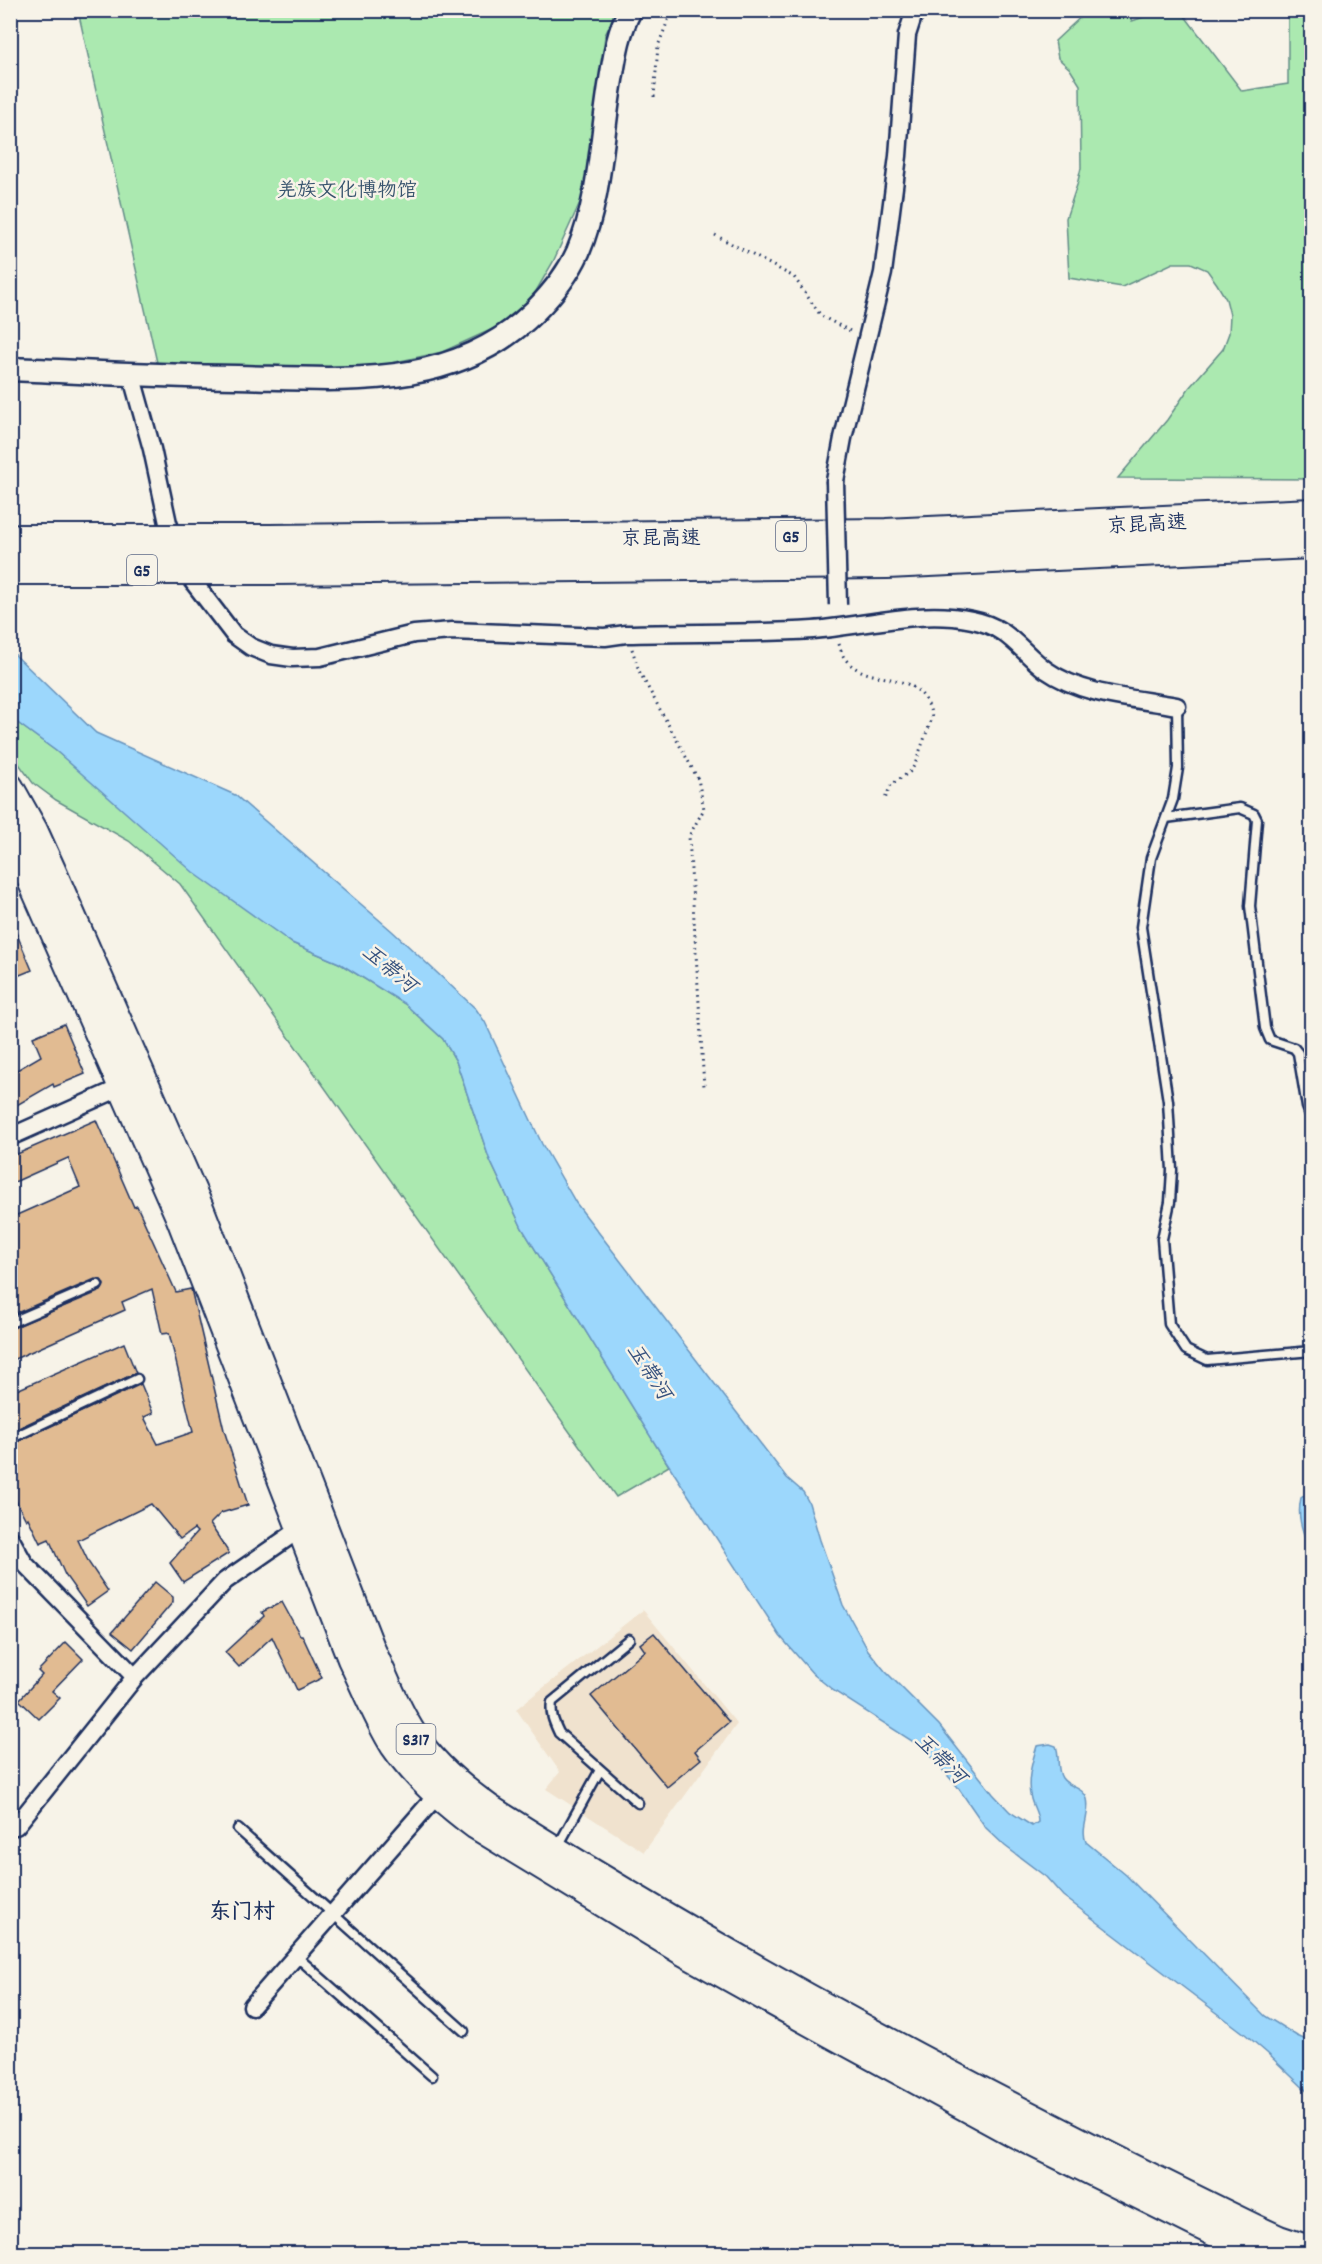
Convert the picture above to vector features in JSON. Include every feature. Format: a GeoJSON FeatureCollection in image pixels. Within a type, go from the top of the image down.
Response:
{"type":"FeatureCollection","features":[{"type":"Feature","properties":{"kind":"highway","name":"京昆高速"},"geometry":{"type":"LineString","coordinates":[[10,540],[886,534],[1311,514]]}},
{"type":"Feature","properties":{"kind":"highway","name":"京昆高速"},"geometry":{"type":"LineString","coordinates":[[10,569],[274,569],[887,563],[1311,543]]}},
{"type":"Feature","properties":{"kind":"main road","name":"S317"},"geometry":{"type":"LineString","coordinates":[[10,787],[53,872],[201,1210],[353,1605],[403,1716],[422,1746],[463,1789],[555,1850],[694,1933],[1020,2111],[1253,2227],[1311,2250]]}},
{"type":"Feature","properties":{"kind":"main road","name":"S317"},"geometry":{"type":"LineString","coordinates":[[10,833],[208,1287],[351,1659],[383,1727],[404,1760],[437,1795],[477,1826],[682,1952],[1010,2131],[1257,2253]]}},
{"type":"Feature","properties":{"kind":"street"},"geometry":{"type":"LineString","coordinates":[[10,369],[361,380],[426,370],[485,349],[525,321],[549,296],[578,253],[598,185],[617,40],[630,10]]}},
{"type":"Feature","properties":{"kind":"street"},"geometry":{"type":"LineString","coordinates":[[837,627],[835,481],[883,273],[898,156],[907,35],[915,10]]}},
{"type":"Feature","properties":{"kind":"street"},"geometry":{"type":"LineString","coordinates":[[131,374],[153,449],[168,523],[191,579],[234,635],[251,647],[271,655],[292,658],[320,657],[414,634],[452,631],[605,636],[812,630],[923,617],[952,617],[1000,628],[1047,670],[1071,683],[1091,690],[1177,706]]}},
{"type":"Feature","properties":{"kind":"street"},"geometry":{"type":"LineString","coordinates":[[10,1137],[122,1087]]}},
{"type":"Feature","properties":{"kind":"street"},"geometry":{"type":"LineString","coordinates":[[16,1826],[135,1677],[225,1581],[300,1529]]}},
{"type":"Feature","properties":{"kind":"street"},"geometry":{"type":"LineString","coordinates":[[10,1538],[24,1563],[135,1677]]}},
{"type":"Feature","properties":{"kind":"street"},"geometry":{"type":"LineString","coordinates":[[252,2006],[437,1795]]}},
{"type":"Feature","properties":{"kind":"lane"},"geometry":{"type":"LineString","coordinates":[[1177,706],[1178,768],[1173,799],[1152,858],[1141,927],[1168,1101],[1172,1170],[1170,1202],[1162,1239],[1169,1324],[1186,1350],[1207,1360],[1311,1351]]}},
{"type":"Feature","properties":{"kind":"lane"},"geometry":{"type":"LineString","coordinates":[[1166,818],[1240,808],[1254,814],[1257,819],[1250,906],[1265,1028],[1270,1040],[1294,1048],[1298,1053],[1311,1120]]}},
{"type":"Feature","properties":{"kind":"lane"},"geometry":{"type":"LineString","coordinates":[[10,1323],[98,1285]]}},
{"type":"Feature","properties":{"kind":"lane"},"geometry":{"type":"LineString","coordinates":[[10,1439],[137,1379]]}},
{"type":"Feature","properties":{"kind":"lane"},"geometry":{"type":"LineString","coordinates":[[629,1639],[552,1702],[552,1719],[559,1733],[638,1803]]}},
{"type":"Feature","properties":{"kind":"lane"},"geometry":{"type":"LineString","coordinates":[[555,1850],[600,1770]]}},
{"type":"Feature","properties":{"kind":"lane"},"geometry":{"type":"LineString","coordinates":[[238,1829],[464,2031]]}},
{"type":"Feature","properties":{"kind":"lane"},"geometry":{"type":"LineString","coordinates":[[297,1956],[432,2076]]}},
{"type":"Feature","properties":{"kind":"path"},"geometry":{"type":"LineString","coordinates":[[654,97],[658,46],[672,10]]}},
{"type":"Feature","properties":{"kind":"path"},"geometry":{"type":"LineString","coordinates":[[715,235],[794,277],[820,316],[867,339]]}},
{"type":"Feature","properties":{"kind":"path"},"geometry":{"type":"LineString","coordinates":[[837,627],[837,641],[847,662],[876,675],[912,686],[924,696],[931,710],[932,718],[915,764],[911,771],[891,785],[885,799]]}},
{"type":"Feature","properties":{"kind":"path"},"geometry":{"type":"LineString","coordinates":[[626,634],[639,671],[698,779],[702,794],[704,809],[689,836],[704,1087]]}},
{"type":"Feature","properties":{"kind":"shaded area"},"geometry":{"type":"Polygon","coordinates":[[[643,1610],[737,1724],[644,1852],[546,1789],[560,1772],[516,1709],[643,1610]]]}},
{"type":"Feature","properties":{"kind":"green space","name":"羌族文化博物馆"},"geometry":{"type":"Polygon","coordinates":[[[78,11],[617,11],[605,35],[598,104],[582,198],[553,262],[532,298],[495,328],[442,352],[368,368],[158,367],[78,11]]]}},
{"type":"Feature","properties":{"kind":"green space"},"geometry":{"type":"Polygon","coordinates":[[[1105,11],[1127,11],[1132,21],[1161,11],[1181,11],[1242,91],[1288,84],[1288,11],[1311,11],[1311,479],[1118,478],[1223,349],[1229,333],[1230,315],[1226,299],[1207,270],[1191,263],[1173,263],[1122,287],[1069,278],[1066,218],[1081,168],[1080,85],[1070,69],[1058,58],[1055,41],[1086,12],[1103,15],[1105,11]]]}},
{"type":"Feature","properties":{"kind":"green space"},"geometry":{"type":"Polygon","coordinates":[[[11,718],[56,751],[292,943],[339,963],[405,1004],[443,1039],[456,1061],[489,1158],[522,1228],[669,1466],[616,1497],[180,884],[129,841],[56,800],[33,783],[11,753],[11,718]]]}},
{"type":"Feature","properties":{"kind":"water","name":"玉带河"},"geometry":{"type":"Polygon","coordinates":[[[11,651],[96,733],[235,795],[392,931],[476,1009],[485,1022],[542,1144],[576,1203],[787,1478],[803,1492],[809,1503],[843,1605],[868,1650],[885,1671],[939,1725],[993,1794],[1010,1812],[1032,1826],[1038,1822],[1029,1786],[1035,1752],[1037,1746],[1050,1744],[1056,1746],[1062,1778],[1083,1792],[1087,1799],[1088,1810],[1084,1831],[1086,1842],[1126,1875],[1265,2016],[1311,2042],[1311,2095],[1245,2034],[1063,1896],[1046,1877],[1005,1846],[986,1828],[957,1786],[923,1748],[834,1691],[813,1674],[780,1636],[657,1447],[522,1228],[489,1158],[456,1061],[443,1039],[405,1004],[339,963],[292,943],[194,873],[56,751],[11,718],[11,651]]]}},
{"type":"Feature","properties":{"kind":"water"},"geometry":{"type":"Polygon","coordinates":[[[1311,1491],[1311,1554],[1299,1513],[1301,1498],[1311,1491]]]}},
{"type":"Feature","properties":{"kind":"building"},"geometry":{"type":"Polygon","coordinates":[[[10,918],[32,970],[10,979],[10,918]]]}},
{"type":"Feature","properties":{"kind":"building"},"geometry":{"type":"Polygon","coordinates":[[[64,1024],[85,1074],[54,1087],[53,1084],[10,1109],[10,1074],[41,1056],[33,1037],[64,1024]]]}},
{"type":"Feature","properties":{"kind":"building"},"geometry":{"type":"Polygon","coordinates":[[[96,1120],[134,1207],[137,1206],[176,1292],[191,1289],[224,1430],[248,1505],[221,1513],[210,1524],[229,1553],[183,1582],[170,1563],[197,1532],[194,1529],[180,1539],[151,1504],[78,1540],[89,1563],[108,1591],[87,1606],[65,1575],[49,1539],[40,1543],[10,1489],[10,1445],[141,1384],[153,1413],[144,1417],[158,1444],[193,1432],[169,1333],[162,1334],[152,1289],[122,1302],[125,1310],[10,1361],[10,1329],[101,1291],[104,1285],[101,1280],[95,1279],[10,1316],[10,1218],[80,1187],[68,1158],[10,1184],[10,1157],[96,1120]]]}},
{"type":"Feature","properties":{"kind":"building"},"geometry":{"type":"Polygon","coordinates":[[[124,1343],[136,1373],[10,1432],[10,1393],[124,1343]]]}},
{"type":"Feature","properties":{"kind":"building"},"geometry":{"type":"Polygon","coordinates":[[[155,1582],[173,1597],[173,1602],[133,1649],[112,1632],[155,1582]]]}},
{"type":"Feature","properties":{"kind":"building"},"geometry":{"type":"Polygon","coordinates":[[[282,1602],[302,1635],[322,1678],[297,1690],[272,1637],[239,1667],[225,1652],[264,1616],[262,1612],[282,1602]]]}},
{"type":"Feature","properties":{"kind":"building"},"geometry":{"type":"Polygon","coordinates":[[[654,1633],[729,1722],[695,1751],[701,1759],[667,1787],[591,1696],[645,1651],[640,1644],[654,1633]]]}},
{"type":"Feature","properties":{"kind":"building"},"geometry":{"type":"Polygon","coordinates":[[[66,1642],[83,1659],[52,1691],[60,1698],[39,1719],[19,1700],[42,1675],[38,1671],[66,1642]]]}},
{"type":"Feature","properties":{"kind":"district","name":"东门村"},"geometry":{"type":"Point","coordinates":[242,1910]}}]}
